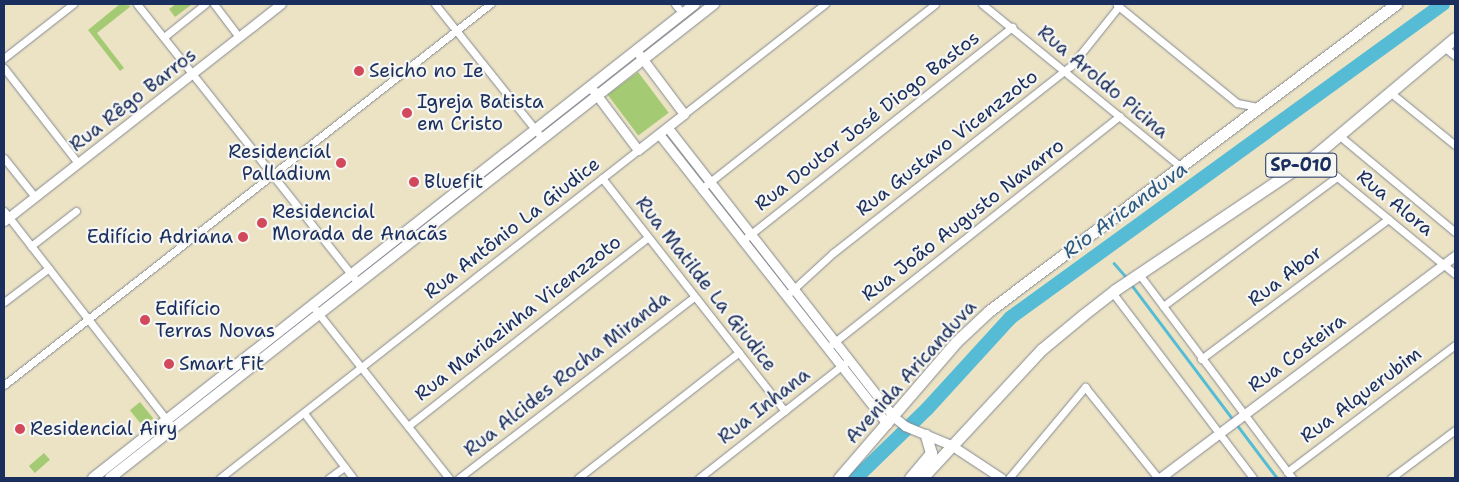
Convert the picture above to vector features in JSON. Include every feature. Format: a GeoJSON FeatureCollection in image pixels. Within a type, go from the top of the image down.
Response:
{"type":"FeatureCollection","features":[{"type":"Feature","properties":{"kind":"highway","name":"Avenida Aricanduva"},"geometry":{"type":"LineString","coordinates":[[839,478],[891,421],[956,342],[989,311],[1396,4]]}},
{"type":"Feature","properties":{"kind":"highway","name":"SP-010"},"geometry":{"type":"LineString","coordinates":[[922,478],[1042,349],[1113,291],[1341,137],[1455,38]]}},
{"type":"Feature","properties":{"kind":"highway"},"geometry":{"type":"LineString","coordinates":[[910,478],[931,453],[926,435]]}},
{"type":"Feature","properties":{"kind":"main road"},"geometry":{"type":"LineString","coordinates":[[110,478],[318,313],[354,278],[538,134],[596,95],[695,4]]}},
{"type":"Feature","properties":{"kind":"main road"},"geometry":{"type":"LineString","coordinates":[[538,134],[590,86],[714,4]]}},
{"type":"Feature","properties":{"kind":"main road"},"geometry":{"type":"LineString","coordinates":[[93,478],[311,304],[354,278]]}},
{"type":"Feature","properties":{"kind":"street"},"geometry":{"type":"LineString","coordinates":[[4,58],[73,4]]}},
{"type":"Feature","properties":{"kind":"street"},"geometry":{"type":"LineString","coordinates":[[137,4],[354,278]]}},
{"type":"Feature","properties":{"kind":"street"},"geometry":{"type":"LineString","coordinates":[[164,37],[206,4]]}},
{"type":"Feature","properties":{"kind":"street"},"geometry":{"type":"LineString","coordinates":[[214,4],[239,37]]}},
{"type":"Feature","properties":{"kind":"street","name":"Rua Rêgo Barros"},"geometry":{"type":"LineString","coordinates":[[5,217],[35,197],[281,4]]}},
{"type":"Feature","properties":{"kind":"street"},"geometry":{"type":"LineString","coordinates":[[435,4],[538,134]]}},
{"type":"Feature","properties":{"kind":"street"},"geometry":{"type":"LineString","coordinates":[[4,385],[490,4]]}},
{"type":"Feature","properties":{"kind":"street"},"geometry":{"type":"LineString","coordinates":[[675,4],[683,14]]}},
{"type":"Feature","properties":{"kind":"street","name":"Rua Antônio La Giudice"},"geometry":{"type":"LineString","coordinates":[[220,478],[825,4]]}},
{"type":"Feature","properties":{"kind":"street"},"geometry":{"type":"LineString","coordinates":[[701,189],[935,4]]}},
{"type":"Feature","properties":{"kind":"street","name":"Rua Aroldo Picina"},"geometry":{"type":"LineString","coordinates":[[982,4],[1180,166]]}},
{"type":"Feature","properties":{"kind":"street"},"geometry":{"type":"LineString","coordinates":[[1117,5],[1237,103],[1258,107]]}},
{"type":"Feature","properties":{"kind":"street","name":"Rua Gustavo Vicenzzoto"},"geometry":{"type":"LineString","coordinates":[[790,293],[833,253],[1065,71],[1117,5]]}},
{"type":"Feature","properties":{"kind":"street","name":"Rua Doutor José Diogo Bastos"},"geometry":{"type":"LineString","coordinates":[[742,241],[1012,28]]}},
{"type":"Feature","properties":{"kind":"street"},"geometry":{"type":"LineString","coordinates":[[1444,47],[1455,56]]}},
{"type":"Feature","properties":{"kind":"street"},"geometry":{"type":"LineString","coordinates":[[639,55],[684,114]]}},
{"type":"Feature","properties":{"kind":"street"},"geometry":{"type":"LineString","coordinates":[[4,68],[78,163]]}},
{"type":"Feature","properties":{"kind":"street"},"geometry":{"type":"LineString","coordinates":[[590,86],[638,150]]}},
{"type":"Feature","properties":{"kind":"street"},"geometry":{"type":"LineString","coordinates":[[1391,93],[1455,145]]}},
{"type":"Feature","properties":{"kind":"street","name":"Rua João Augusto Navarro"},"geometry":{"type":"LineString","coordinates":[[831,346],[1120,116]]}},
{"type":"Feature","properties":{"kind":"street"},"geometry":{"type":"LineString","coordinates":[[668,128],[750,234],[790,293],[831,346],[849,360],[891,421]]}},
{"type":"Feature","properties":{"kind":"street"},"geometry":{"type":"LineString","coordinates":[[658,134],[742,241],[790,293]]}},
{"type":"Feature","properties":{"kind":"street"},"geometry":{"type":"LineString","coordinates":[[1341,137],[1455,232]]}},
{"type":"Feature","properties":{"kind":"street","name":"Rua Alora"},"geometry":{"type":"LineString","coordinates":[[1313,157],[1455,274]]}},
{"type":"Feature","properties":{"kind":"street"},"geometry":{"type":"LineString","coordinates":[[4,158],[35,197]]}},
{"type":"Feature","properties":{"kind":"street"},"geometry":{"type":"LineString","coordinates":[[1163,306],[1337,177]]}},
{"type":"Feature","properties":{"kind":"street","name":"Rua Matilde La Giudice"},"geometry":{"type":"LineString","coordinates":[[602,178],[785,411]]}},
{"type":"Feature","properties":{"kind":"street"},"geometry":{"type":"LineString","coordinates":[[31,246],[76,210]]}},
{"type":"Feature","properties":{"kind":"street"},"geometry":{"type":"LineString","coordinates":[[5,217],[49,268],[164,420],[173,428]]}},
{"type":"Feature","properties":{"kind":"street","name":"Rua Abor"},"geometry":{"type":"LineString","coordinates":[[1201,359],[1388,219]]}},
{"type":"Feature","properties":{"kind":"street","name":"Rua Mariazinha Vicenzzoto"},"geometry":{"type":"LineString","coordinates":[[408,426],[648,237]]}},
{"type":"Feature","properties":{"kind":"street","name":"Rua Costeira"},"geometry":{"type":"LineString","coordinates":[[1159,478],[1455,256]]}},
{"type":"Feature","properties":{"kind":"street"},"geometry":{"type":"LineString","coordinates":[[4,302],[49,268]]}},
{"type":"Feature","properties":{"kind":"street"},"geometry":{"type":"LineString","coordinates":[[1137,275],[1163,306],[1239,417],[1292,478]]}},
{"type":"Feature","properties":{"kind":"street"},"geometry":{"type":"LineString","coordinates":[[1113,291],[1222,431],[1253,478]]}},
{"type":"Feature","properties":{"kind":"street","name":"Rua Alcides Rocha Miranda"},"geometry":{"type":"LineString","coordinates":[[459,478],[694,296]]}},
{"type":"Feature","properties":{"kind":"street"},"geometry":{"type":"LineString","coordinates":[[311,304],[449,478]]}},
{"type":"Feature","properties":{"kind":"street","name":"Rua Alquerubim"},"geometry":{"type":"LineString","coordinates":[[1287,472],[1455,345]]}},
{"type":"Feature","properties":{"kind":"street"},"geometry":{"type":"LineString","coordinates":[[831,346],[840,367],[891,421],[951,445],[1001,478]]}},
{"type":"Feature","properties":{"kind":"street"},"geometry":{"type":"LineString","coordinates":[[578,478],[739,352]]}},
{"type":"Feature","properties":{"kind":"street","name":"Rua Inhana"},"geometry":{"type":"LineString","coordinates":[[699,478],[849,360]]}},
{"type":"Feature","properties":{"kind":"street"},"geometry":{"type":"LineString","coordinates":[[1009,478],[1087,388],[1159,478]]}},
{"type":"Feature","properties":{"kind":"street"},"geometry":{"type":"LineString","coordinates":[[304,414],[353,478]]}},
{"type":"Feature","properties":{"kind":"street"},"geometry":{"type":"LineString","coordinates":[[1392,478],[1455,430]]}},
{"type":"Feature","properties":{"kind":"street"},"geometry":{"type":"LineString","coordinates":[[329,478],[344,467]]}},
{"type":"Feature","properties":{"kind":"green space"},"geometry":{"type":"Polygon","coordinates":[[[120,4],[131,6],[97,33],[124,68],[120,71],[88,30],[120,4]]]}},
{"type":"Feature","properties":{"kind":"green space"},"geometry":{"type":"Polygon","coordinates":[[[176,4],[191,5],[175,17],[169,9],[176,4]]]}},
{"type":"Feature","properties":{"kind":"green space"},"geometry":{"type":"Polygon","coordinates":[[[638,72],[669,113],[638,136],[608,95],[638,72]]]}},
{"type":"Feature","properties":{"kind":"green space"},"geometry":{"type":"Polygon","coordinates":[[[140,402],[153,418],[143,427],[130,410],[140,402]]]}},
{"type":"Feature","properties":{"kind":"green space"},"geometry":{"type":"Polygon","coordinates":[[[44,453],[50,460],[35,473],[29,466],[44,453]]]}},
{"type":"Feature","properties":{"kind":"waterway","name":"Rio Aricanduva"},"geometry":{"type":"LineString","coordinates":[[856,478],[927,409],[1010,318],[1443,4]]}},
{"type":"Feature","properties":{"kind":"waterway"},"geometry":{"type":"LineString","coordinates":[[1114,263],[1126,277]]}},
{"type":"Feature","properties":{"kind":"waterway"},"geometry":{"type":"LineString","coordinates":[[1131,284],[1277,478]]}},
{"type":"Feature","properties":{"kind":"place","name":"Seicho no Ie"},"geometry":{"type":"Point","coordinates":[359,71]}},
{"type":"Feature","properties":{"kind":"place","name":"Igreja Batista em Cristo"},"geometry":{"type":"Point","coordinates":[407,113]}},
{"type":"Feature","properties":{"kind":"place","name":"Residencial Palladium"},"geometry":{"type":"Point","coordinates":[341,163]}},
{"type":"Feature","properties":{"kind":"place","name":"Bluefit"},"geometry":{"type":"Point","coordinates":[414,182]}},
{"type":"Feature","properties":{"kind":"place","name":"Residencial Morada de Anacãs"},"geometry":{"type":"Point","coordinates":[262,223]}},
{"type":"Feature","properties":{"kind":"place","name":"Edifício Adriana"},"geometry":{"type":"Point","coordinates":[243,237]}},
{"type":"Feature","properties":{"kind":"place","name":"Edifício Terras Novas"},"geometry":{"type":"Point","coordinates":[145,320]}},
{"type":"Feature","properties":{"kind":"place","name":"Smart Fit"},"geometry":{"type":"Point","coordinates":[169,364]}},
{"type":"Feature","properties":{"kind":"place","name":"Residencial Airy"},"geometry":{"type":"Point","coordinates":[20,429]}}]}
